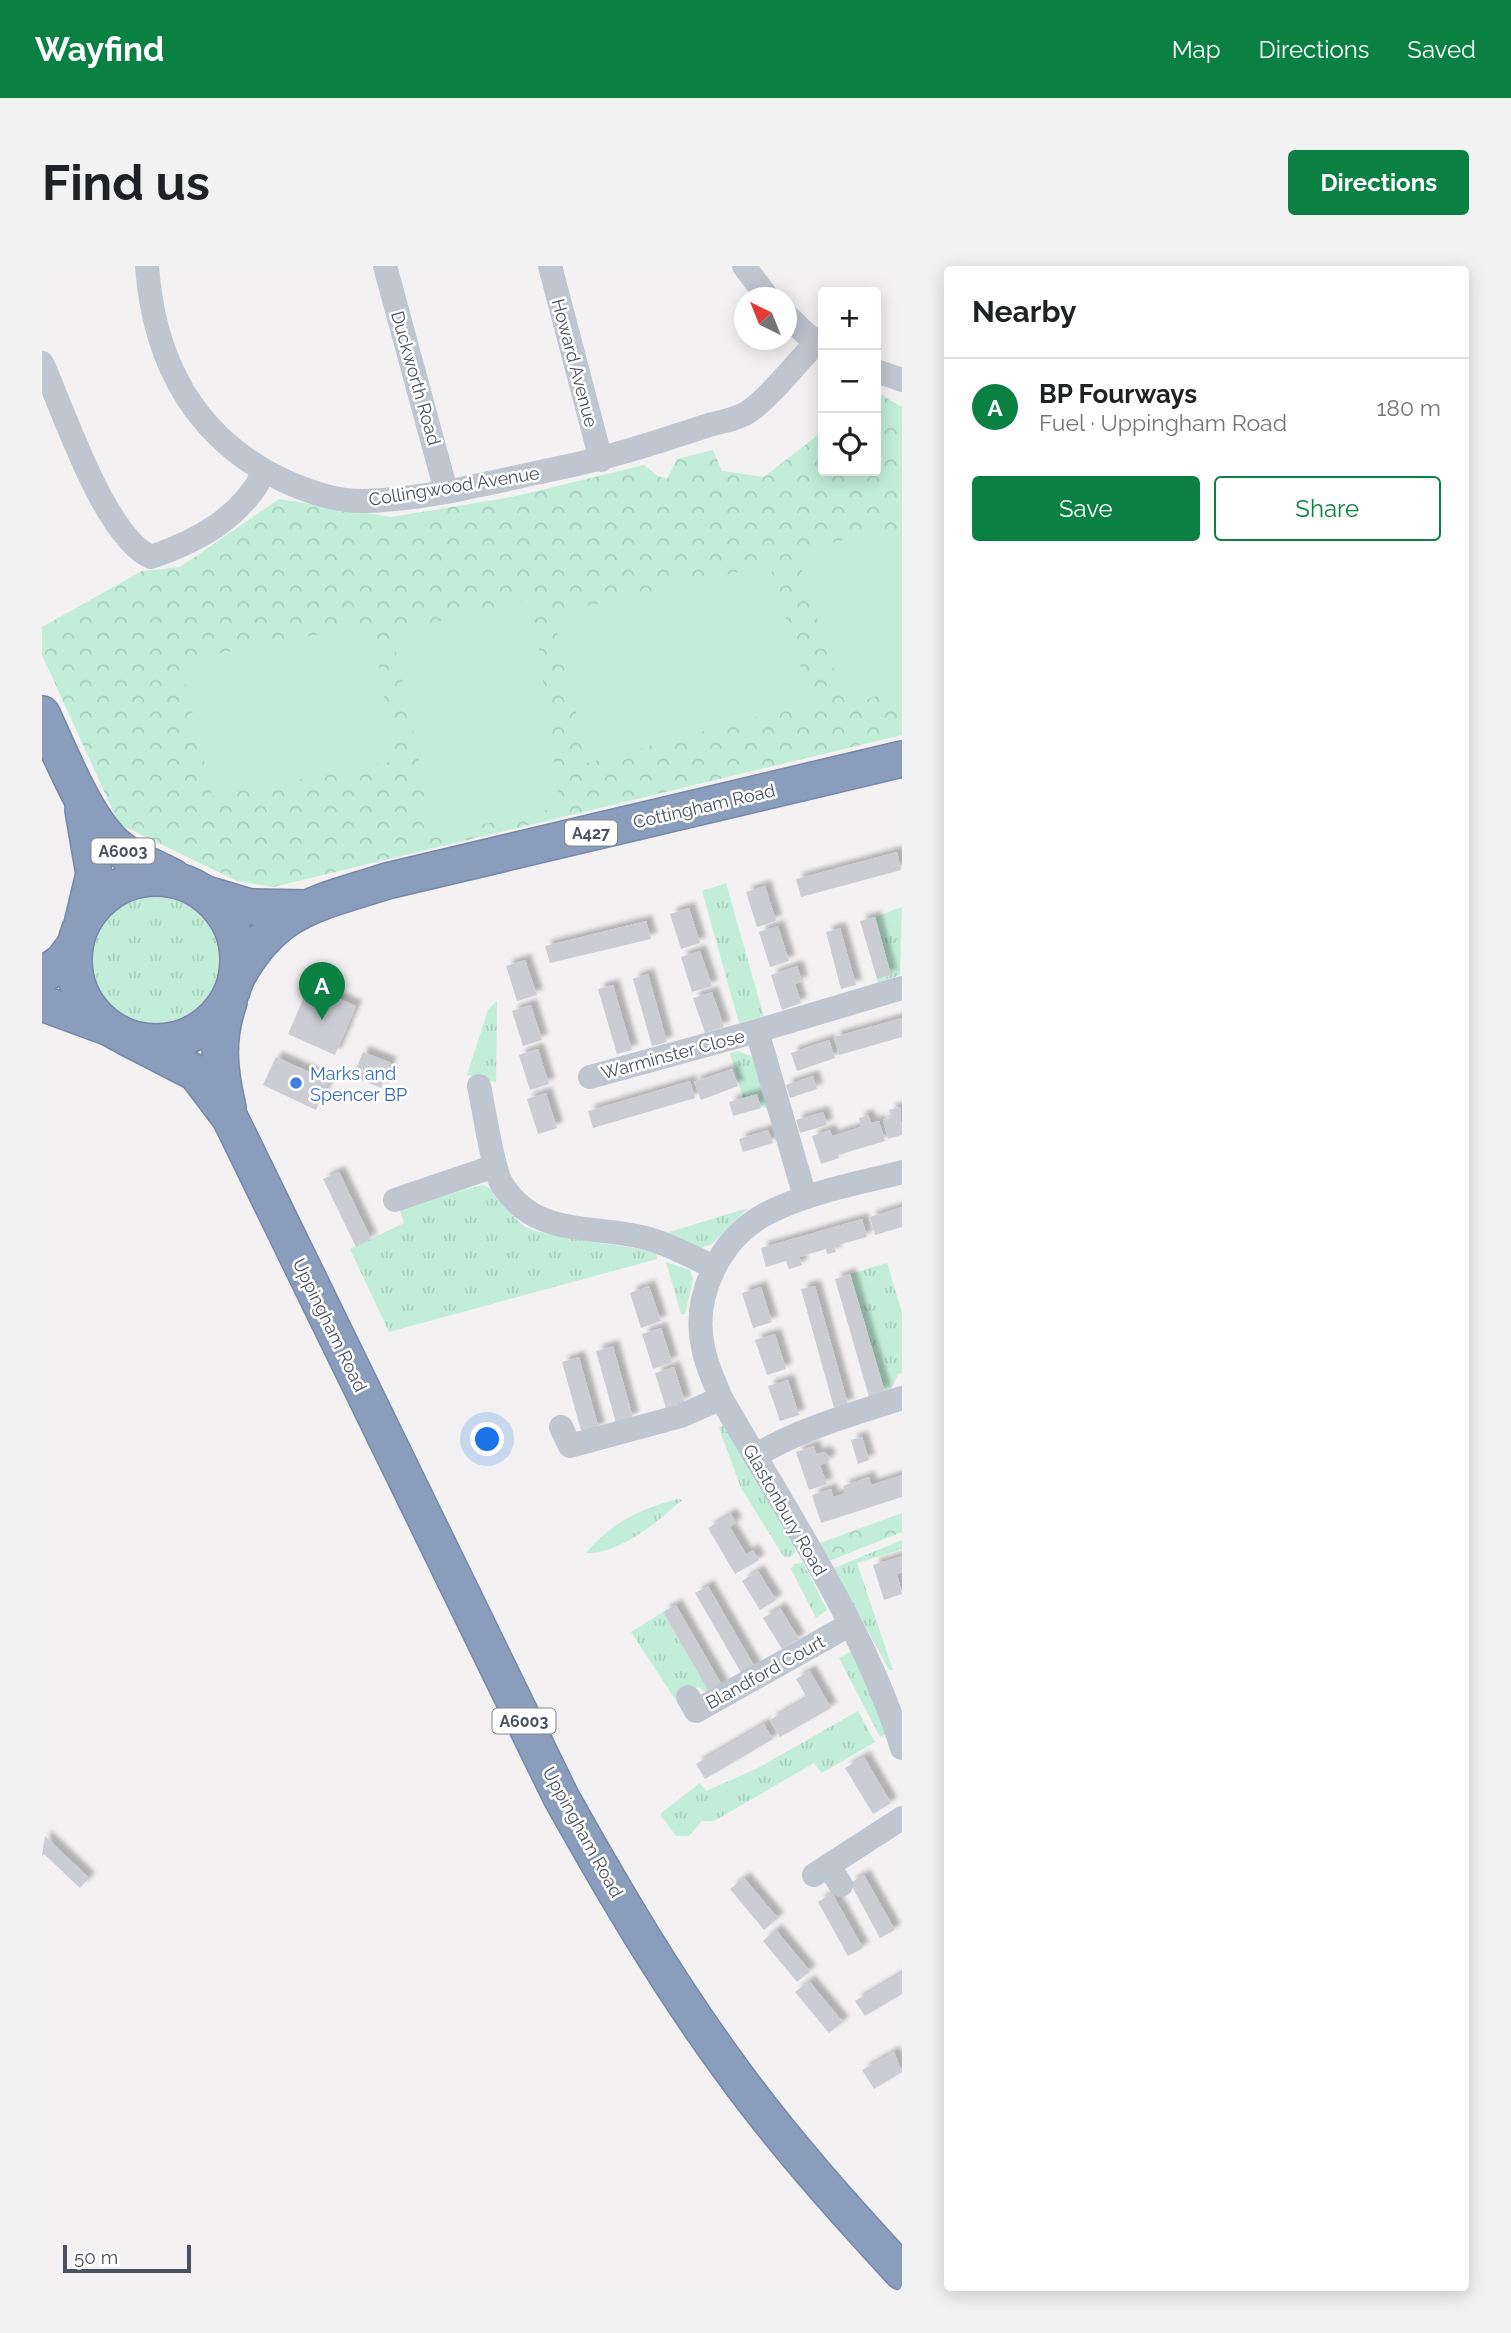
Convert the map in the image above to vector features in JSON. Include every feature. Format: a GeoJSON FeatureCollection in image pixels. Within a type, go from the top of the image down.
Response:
{"type":"FeatureCollection","features":[{"type":"Feature","properties":{"kind":"highway","name":"A6003"},"geometry":{"type":"LineString","coordinates":[[42,714],[79,793],[107,835],[119,848],[197,889]]}},
{"type":"Feature","properties":{"kind":"highway","name":"Cottingham Road"},"geometry":{"type":"LineString","coordinates":[[234,986],[264,936],[304,908],[387,881],[902,759]]}},
{"type":"Feature","properties":{"kind":"highway","name":"A6003"},"geometry":{"type":"LineString","coordinates":[[77,938],[94,874],[92,847],[79,793]]}},
{"type":"Feature","properties":{"kind":"highway"},"geometry":{"type":"LineString","coordinates":[[42,976],[63,961],[93,908],[112,890],[136,880],[162,878],[197,889],[223,911],[234,932],[239,955],[234,986],[219,1013],[200,1030],[176,1040],[151,1042],[118,1033],[42,1003]]}},
{"type":"Feature","properties":{"kind":"highway","name":"Cottingham Road"},"geometry":{"type":"LineString","coordinates":[[197,889],[250,906],[304,908]]}},
{"type":"Feature","properties":{"kind":"highway"},"geometry":{"type":"LineString","coordinates":[[77,938],[74,969],[80,992],[92,1012],[118,1033]]}},
{"type":"Feature","properties":{"kind":"highway","name":"Uppingham Road"},"geometry":{"type":"LineString","coordinates":[[230,1118],[221,1078],[218,1045],[234,986]]}},
{"type":"Feature","properties":{"kind":"highway","name":"Uppingham Road"},"geometry":{"type":"LineString","coordinates":[[118,1033],[196,1073],[230,1118],[561,1797],[604,1874],[731,2069],[853,2220],[902,2272]]}},
{"type":"Feature","properties":{"kind":"street","name":"Collingwood Avenue"},"geometry":{"type":"LineString","coordinates":[[147,266],[149,299],[158,341],[176,381],[197,413],[223,441],[264,472],[311,492],[364,501],[446,491],[601,460],[749,412],[818,346]]}},
{"type":"Feature","properties":{"kind":"street","name":"Duckworth Road"},"geometry":{"type":"LineString","coordinates":[[385,266],[446,491]]}},
{"type":"Feature","properties":{"kind":"street","name":"Howard Avenue"},"geometry":{"type":"LineString","coordinates":[[550,266],[601,460]]}},
{"type":"Feature","properties":{"kind":"street"},"geometry":{"type":"LineString","coordinates":[[744,266],[760,287]]}},
{"type":"Feature","properties":{"kind":"street"},"geometry":{"type":"LineString","coordinates":[[797,324],[818,342]]}},
{"type":"Feature","properties":{"kind":"street"},"geometry":{"type":"LineString","coordinates":[[42,363],[90,477],[125,535],[140,552],[151,557],[179,548],[236,513],[253,494],[264,472]]}},
{"type":"Feature","properties":{"kind":"street"},"geometry":{"type":"LineString","coordinates":[[881,373],[902,380]]}},
{"type":"Feature","properties":{"kind":"street","name":"Warminster Close"},"geometry":{"type":"LineString","coordinates":[[590,1077],[902,988]]}},
{"type":"Feature","properties":{"kind":"street","name":"Warminster Close"},"geometry":{"type":"LineString","coordinates":[[757,1031],[805,1197]]}},
{"type":"Feature","properties":{"kind":"street"},"geometry":{"type":"LineString","coordinates":[[480,1086],[495,1166],[502,1184],[530,1215],[546,1223],[646,1238],[714,1267],[743,1230],[761,1217],[805,1197],[902,1172]]}},
{"type":"Feature","properties":{"kind":"street"},"geometry":{"type":"LineString","coordinates":[[395,1200],[495,1166]]}},
{"type":"Feature","properties":{"kind":"street","name":"Glastonbury Road"},"geometry":{"type":"LineString","coordinates":[[714,1267],[707,1284],[701,1330],[705,1357],[721,1398],[895,1701],[902,1748]]}},
{"type":"Feature","properties":{"kind":"street"},"geometry":{"type":"LineString","coordinates":[[561,1427],[570,1446],[681,1416],[721,1398]]}},
{"type":"Feature","properties":{"kind":"street"},"geometry":{"type":"LineString","coordinates":[[755,1456],[822,1422],[902,1398]]}},
{"type":"Feature","properties":{"kind":"street","name":"Blandford Court"},"geometry":{"type":"LineString","coordinates":[[688,1697],[696,1711],[849,1625]]}},
{"type":"Feature","properties":{"kind":"street"},"geometry":{"type":"LineString","coordinates":[[828,1876],[902,1818]]}},
{"type":"Feature","properties":{"kind":"green space"},"geometry":{"type":"Polygon","coordinates":[[[881,395],[902,407],[902,735],[273,887],[237,881],[119,824],[42,655],[42,627],[142,571],[180,567],[279,499],[391,517],[512,497],[644,465],[658,476],[667,479],[677,459],[713,450],[722,471],[764,477],[818,435],[818,476],[881,476],[881,395]]]}},
{"type":"Feature","properties":{"kind":"green space"},"geometry":{"type":"Polygon","coordinates":[[[902,528],[902,688],[846,706],[795,550],[902,528]]]}},
{"type":"Feature","properties":{"kind":"green space"},"geometry":{"type":"Polygon","coordinates":[[[770,565],[811,702],[588,763],[553,614],[770,565]]]}},
{"type":"Feature","properties":{"kind":"green space"},"geometry":{"type":"Polygon","coordinates":[[[532,599],[560,807],[435,835],[392,633],[532,599]]]}},
{"type":"Feature","properties":{"kind":"green space"},"geometry":{"type":"Polygon","coordinates":[[[371,624],[396,761],[212,796],[180,661],[371,624]]]}},
{"type":"Feature","properties":{"kind":"green space"},"geometry":{"type":"Polygon","coordinates":[[[726,883],[764,1017],[739,1023],[702,891],[726,883]]]}},
{"type":"Feature","properties":{"kind":"green space"},"geometry":{"type":"Polygon","coordinates":[[[156,889],[183,894],[206,909],[221,932],[226,959],[221,986],[206,1009],[183,1024],[156,1029],[129,1024],[106,1009],[91,986],[86,959],[91,932],[106,909],[129,894],[156,889]]]}},
{"type":"Feature","properties":{"kind":"green space"},"geometry":{"type":"Polygon","coordinates":[[[902,907],[900,975],[878,984],[877,979],[891,975],[875,917],[902,907]]]}},
{"type":"Feature","properties":{"kind":"green space"},"geometry":{"type":"Polygon","coordinates":[[[497,1001],[496,1082],[467,1075],[488,1010],[497,1001]]]}},
{"type":"Feature","properties":{"kind":"green space"},"geometry":{"type":"Polygon","coordinates":[[[738,1051],[752,1057],[770,1110],[743,1098],[730,1053],[738,1051]]]}},
{"type":"Feature","properties":{"kind":"green space"},"geometry":{"type":"Polygon","coordinates":[[[482,1185],[495,1192],[515,1218],[531,1229],[656,1253],[657,1259],[389,1332],[350,1249],[404,1223],[399,1208],[482,1185]]]}},
{"type":"Feature","properties":{"kind":"green space"},"geometry":{"type":"Polygon","coordinates":[[[748,1208],[712,1244],[701,1248],[666,1233],[748,1208]]]}},
{"type":"Feature","properties":{"kind":"green space"},"geometry":{"type":"Polygon","coordinates":[[[666,1262],[690,1270],[693,1279],[685,1314],[681,1314],[666,1262]]]}},
{"type":"Feature","properties":{"kind":"green space"},"geometry":{"type":"Polygon","coordinates":[[[887,1263],[902,1313],[902,1373],[898,1374],[888,1396],[850,1274],[887,1263]]]}},
{"type":"Feature","properties":{"kind":"green space"},"geometry":{"type":"Polygon","coordinates":[[[727,1423],[794,1545],[795,1552],[791,1557],[784,1557],[741,1488],[719,1428],[727,1423]]]}},
{"type":"Feature","properties":{"kind":"green space"},"geometry":{"type":"Polygon","coordinates":[[[682,1500],[637,1535],[612,1548],[586,1553],[606,1533],[628,1518],[651,1507],[682,1500]]]}},
{"type":"Feature","properties":{"kind":"green space"},"geometry":{"type":"Polygon","coordinates":[[[902,1513],[902,1532],[829,1561],[820,1543],[902,1513]]]}},
{"type":"Feature","properties":{"kind":"green space"},"geometry":{"type":"Polygon","coordinates":[[[902,1540],[902,1549],[857,1563],[893,1670],[889,1670],[834,1568],[902,1540]]]}},
{"type":"Feature","properties":{"kind":"green space"},"geometry":{"type":"Polygon","coordinates":[[[803,1563],[827,1610],[816,1618],[791,1569],[794,1564],[803,1563]]]}},
{"type":"Feature","properties":{"kind":"green space"},"geometry":{"type":"Polygon","coordinates":[[[663,1612],[710,1694],[698,1687],[675,1699],[631,1632],[663,1612]]]}},
{"type":"Feature","properties":{"kind":"green space"},"geometry":{"type":"Polygon","coordinates":[[[852,1651],[887,1734],[880,1737],[839,1658],[852,1651]]]}},
{"type":"Feature","properties":{"kind":"green space"},"geometry":{"type":"Polygon","coordinates":[[[858,1711],[875,1742],[822,1773],[814,1763],[714,1821],[702,1821],[689,1836],[676,1836],[660,1814],[700,1783],[706,1791],[758,1768],[858,1711]]]}},
{"type":"Feature","properties":{"kind":"building"},"geometry":{"type":"Polygon","coordinates":[[[897,852],[901,870],[801,897],[796,879],[897,852]]]}},
{"type":"Feature","properties":{"kind":"building"},"geometry":{"type":"Polygon","coordinates":[[[765,886],[776,921],[757,927],[746,892],[765,886]]]}},
{"type":"Feature","properties":{"kind":"building"},"geometry":{"type":"Polygon","coordinates":[[[689,908],[700,943],[681,949],[670,914],[689,908]]]}},
{"type":"Feature","properties":{"kind":"building"},"geometry":{"type":"Polygon","coordinates":[[[875,917],[891,975],[877,979],[860,921],[875,917]]]}},
{"type":"Feature","properties":{"kind":"building"},"geometry":{"type":"Polygon","coordinates":[[[646,921],[651,939],[550,963],[545,946],[646,921]]]}},
{"type":"Feature","properties":{"kind":"building"},"geometry":{"type":"Polygon","coordinates":[[[778,926],[789,961],[770,967],[759,932],[778,926]]]}},
{"type":"Feature","properties":{"kind":"building"},"geometry":{"type":"Polygon","coordinates":[[[840,928],[856,985],[841,989],[826,932],[840,928]]]}},
{"type":"Feature","properties":{"kind":"building"},"geometry":{"type":"Polygon","coordinates":[[[700,951],[712,986],[692,992],[681,957],[700,951]]]}},
{"type":"Feature","properties":{"kind":"building"},"geometry":{"type":"Polygon","coordinates":[[[525,960],[537,995],[517,1001],[506,966],[525,960]]]}},
{"type":"Feature","properties":{"kind":"building"},"geometry":{"type":"Polygon","coordinates":[[[797,966],[802,982],[795,984],[801,1003],[782,1010],[771,975],[797,966]]]}},
{"type":"Feature","properties":{"kind":"building"},"geometry":{"type":"Polygon","coordinates":[[[648,974],[667,1042],[652,1046],[633,979],[648,974]]]}},
{"type":"Feature","properties":{"kind":"building"},"geometry":{"type":"Polygon","coordinates":[[[613,985],[632,1050],[617,1054],[598,989],[613,985]]]}},
{"type":"Feature","properties":{"kind":"building"},"geometry":{"type":"Polygon","coordinates":[[[309,986],[356,1006],[335,1055],[288,1034],[309,986]]]}},
{"type":"Feature","properties":{"kind":"building"},"geometry":{"type":"Polygon","coordinates":[[[712,992],[724,1027],[705,1033],[693,998],[712,992]]]}},
{"type":"Feature","properties":{"kind":"building"},"geometry":{"type":"Polygon","coordinates":[[[531,1005],[542,1040],[523,1046],[512,1011],[531,1005]]]}},
{"type":"Feature","properties":{"kind":"building"},"geometry":{"type":"Polygon","coordinates":[[[902,1018],[902,1037],[839,1055],[834,1037],[902,1018]]]}},
{"type":"Feature","properties":{"kind":"building"},"geometry":{"type":"Polygon","coordinates":[[[829,1040],[835,1058],[797,1071],[791,1053],[829,1040]]]}},
{"type":"Feature","properties":{"kind":"building"},"geometry":{"type":"Polygon","coordinates":[[[538,1049],[549,1084],[530,1090],[519,1055],[538,1049]]]}},
{"type":"Feature","properties":{"kind":"building"},"geometry":{"type":"Polygon","coordinates":[[[363,1052],[391,1063],[381,1088],[353,1076],[363,1052]]]}},
{"type":"Feature","properties":{"kind":"building","name":"Marks and Spencer BP"},"geometry":{"type":"Polygon","coordinates":[[[276,1057],[329,1081],[316,1110],[263,1085],[276,1057]]]}},
{"type":"Feature","properties":{"kind":"building"},"geometry":{"type":"Polygon","coordinates":[[[732,1069],[738,1086],[701,1100],[694,1082],[732,1069]]]}},
{"type":"Feature","properties":{"kind":"building"},"geometry":{"type":"Polygon","coordinates":[[[813,1076],[817,1089],[790,1098],[786,1085],[813,1076]]]}},
{"type":"Feature","properties":{"kind":"building"},"geometry":{"type":"Polygon","coordinates":[[[690,1081],[695,1098],[593,1128],[588,1111],[690,1081]]]}},
{"type":"Feature","properties":{"kind":"building"},"geometry":{"type":"Polygon","coordinates":[[[546,1093],[557,1128],[538,1134],[527,1099],[546,1093]]]}},
{"type":"Feature","properties":{"kind":"building"},"geometry":{"type":"Polygon","coordinates":[[[757,1094],[761,1108],[733,1116],[729,1102],[757,1094]]]}},
{"type":"Feature","properties":{"kind":"building"},"geometry":{"type":"Polygon","coordinates":[[[900,1107],[902,1135],[888,1139],[883,1120],[892,1118],[889,1110],[900,1107]]]}},
{"type":"Feature","properties":{"kind":"building"},"geometry":{"type":"Polygon","coordinates":[[[823,1112],[827,1125],[800,1133],[796,1120],[823,1112]]]}},
{"type":"Feature","properties":{"kind":"building"},"geometry":{"type":"Polygon","coordinates":[[[868,1115],[871,1123],[879,1121],[885,1141],[838,1155],[839,1158],[821,1164],[812,1136],[830,1130],[832,1136],[861,1127],[859,1118],[868,1115]]]}},
{"type":"Feature","properties":{"kind":"building"},"geometry":{"type":"Polygon","coordinates":[[[768,1130],[773,1143],[743,1152],[739,1139],[768,1130]]]}},
{"type":"Feature","properties":{"kind":"building"},"geometry":{"type":"Polygon","coordinates":[[[339,1172],[371,1239],[356,1247],[323,1179],[339,1172]]]}},
{"type":"Feature","properties":{"kind":"building"},"geometry":{"type":"Polygon","coordinates":[[[902,1207],[902,1227],[875,1235],[870,1217],[902,1207]]]}},
{"type":"Feature","properties":{"kind":"building"},"geometry":{"type":"Polygon","coordinates":[[[862,1219],[867,1237],[834,1246],[836,1252],[827,1254],[826,1249],[799,1257],[802,1265],[789,1269],[786,1261],[766,1267],[761,1248],[862,1219]]]}},
{"type":"Feature","properties":{"kind":"building"},"geometry":{"type":"Polygon","coordinates":[[[850,1274],[885,1392],[869,1397],[835,1279],[850,1274]]]}},
{"type":"Feature","properties":{"kind":"building"},"geometry":{"type":"Polygon","coordinates":[[[649,1286],[661,1321],[641,1328],[630,1293],[649,1286]]]}},
{"type":"Feature","properties":{"kind":"building"},"geometry":{"type":"Polygon","coordinates":[[[815,1286],[848,1404],[834,1408],[801,1289],[815,1286]]]}},
{"type":"Feature","properties":{"kind":"building"},"geometry":{"type":"Polygon","coordinates":[[[761,1287],[772,1322],[753,1328],[742,1293],[761,1287]]]}},
{"type":"Feature","properties":{"kind":"building"},"geometry":{"type":"Polygon","coordinates":[[[661,1328],[672,1362],[653,1369],[642,1334],[661,1328]]]}},
{"type":"Feature","properties":{"kind":"building"},"geometry":{"type":"Polygon","coordinates":[[[775,1334],[786,1369],[767,1375],[755,1340],[775,1334]]]}},
{"type":"Feature","properties":{"kind":"building"},"geometry":{"type":"Polygon","coordinates":[[[613,1346],[633,1418],[616,1423],[596,1351],[613,1346]]]}},
{"type":"Feature","properties":{"kind":"building"},"geometry":{"type":"Polygon","coordinates":[[[579,1357],[599,1429],[582,1434],[562,1362],[579,1357]]]}},
{"type":"Feature","properties":{"kind":"building"},"geometry":{"type":"Polygon","coordinates":[[[674,1367],[685,1402],[666,1408],[655,1373],[674,1367]]]}},
{"type":"Feature","properties":{"kind":"building"},"geometry":{"type":"Polygon","coordinates":[[[788,1380],[799,1415],[780,1421],[768,1386],[788,1380]]]}},
{"type":"Feature","properties":{"kind":"building"},"geometry":{"type":"Polygon","coordinates":[[[862,1437],[869,1460],[858,1464],[851,1440],[862,1437]]]}},
{"type":"Feature","properties":{"kind":"building"},"geometry":{"type":"Polygon","coordinates":[[[814,1446],[816,1454],[825,1452],[830,1457],[828,1462],[820,1465],[827,1484],[809,1490],[796,1452],[814,1446]]]}},
{"type":"Feature","properties":{"kind":"building"},"geometry":{"type":"Polygon","coordinates":[[[902,1475],[902,1497],[821,1523],[812,1495],[831,1489],[833,1497],[845,1493],[843,1486],[869,1477],[871,1485],[902,1475]]]}},
{"type":"Feature","properties":{"kind":"building"},"geometry":{"type":"Polygon","coordinates":[[[731,1514],[736,1523],[730,1527],[746,1554],[753,1550],[759,1560],[735,1574],[708,1528],[731,1514]]]}},
{"type":"Feature","properties":{"kind":"building"},"geometry":{"type":"Polygon","coordinates":[[[902,1556],[902,1572],[897,1574],[902,1594],[884,1600],[873,1565],[902,1556]]]}},
{"type":"Feature","properties":{"kind":"building"},"geometry":{"type":"Polygon","coordinates":[[[758,1571],[776,1600],[760,1610],[742,1581],[758,1571]]]}},
{"type":"Feature","properties":{"kind":"building"},"geometry":{"type":"Polygon","coordinates":[[[708,1586],[756,1669],[743,1676],[695,1593],[708,1586]]]}},
{"type":"Feature","properties":{"kind":"building"},"geometry":{"type":"Polygon","coordinates":[[[676,1605],[723,1687],[710,1694],[663,1612],[676,1605]]]}},
{"type":"Feature","properties":{"kind":"building"},"geometry":{"type":"Polygon","coordinates":[[[780,1608],[799,1639],[782,1649],[763,1618],[780,1608]]]}},
{"type":"Feature","properties":{"kind":"building"},"geometry":{"type":"Polygon","coordinates":[[[810,1671],[831,1708],[780,1737],[770,1720],[807,1698],[796,1679],[810,1671]]]}},
{"type":"Feature","properties":{"kind":"building"},"geometry":{"type":"Polygon","coordinates":[[[764,1724],[773,1739],[705,1779],[696,1764],[764,1724]]]}},
{"type":"Feature","properties":{"kind":"building"},"geometry":{"type":"Polygon","coordinates":[[[864,1757],[891,1803],[873,1814],[845,1768],[864,1757]]]}},
{"type":"Feature","properties":{"kind":"building"},"geometry":{"type":"Polygon","coordinates":[[[45,1836],[89,1878],[80,1888],[44,1854],[42,1856],[45,1836]]]}},
{"type":"Feature","properties":{"kind":"building"},"geometry":{"type":"Polygon","coordinates":[[[864,1875],[895,1930],[880,1938],[850,1883],[864,1875]]]}},
{"type":"Feature","properties":{"kind":"building"},"geometry":{"type":"Polygon","coordinates":[[[744,1878],[778,1918],[764,1930],[730,1889],[744,1878]]]}},
{"type":"Feature","properties":{"kind":"building"},"geometry":{"type":"Polygon","coordinates":[[[832,1893],[863,1948],[848,1956],[818,1902],[832,1893]]]}},
{"type":"Feature","properties":{"kind":"building"},"geometry":{"type":"Polygon","coordinates":[[[776,1930],[810,1971],[797,1982],[763,1941],[776,1930]]]}},
{"type":"Feature","properties":{"kind":"building"},"geometry":{"type":"Polygon","coordinates":[[[902,1973],[902,1994],[865,2016],[855,2001],[902,1973]]]}},
{"type":"Feature","properties":{"kind":"building"},"geometry":{"type":"Polygon","coordinates":[[[809,1981],[843,2022],[829,2033],[795,1992],[809,1981]]]}},
{"type":"Feature","properties":{"kind":"building"},"geometry":{"type":"Polygon","coordinates":[[[894,2052],[902,2072],[874,2089],[862,2070],[894,2052]]]}},
{"type":"Feature","properties":{"kind":"place","name":"BP Fourways"},"geometry":{"type":"Point","coordinates":[322,1020]}},
{"type":"Feature","properties":{"kind":"place","name":"Marks and Spencer BP"},"geometry":{"type":"Point","coordinates":[296,1083]}}]}
